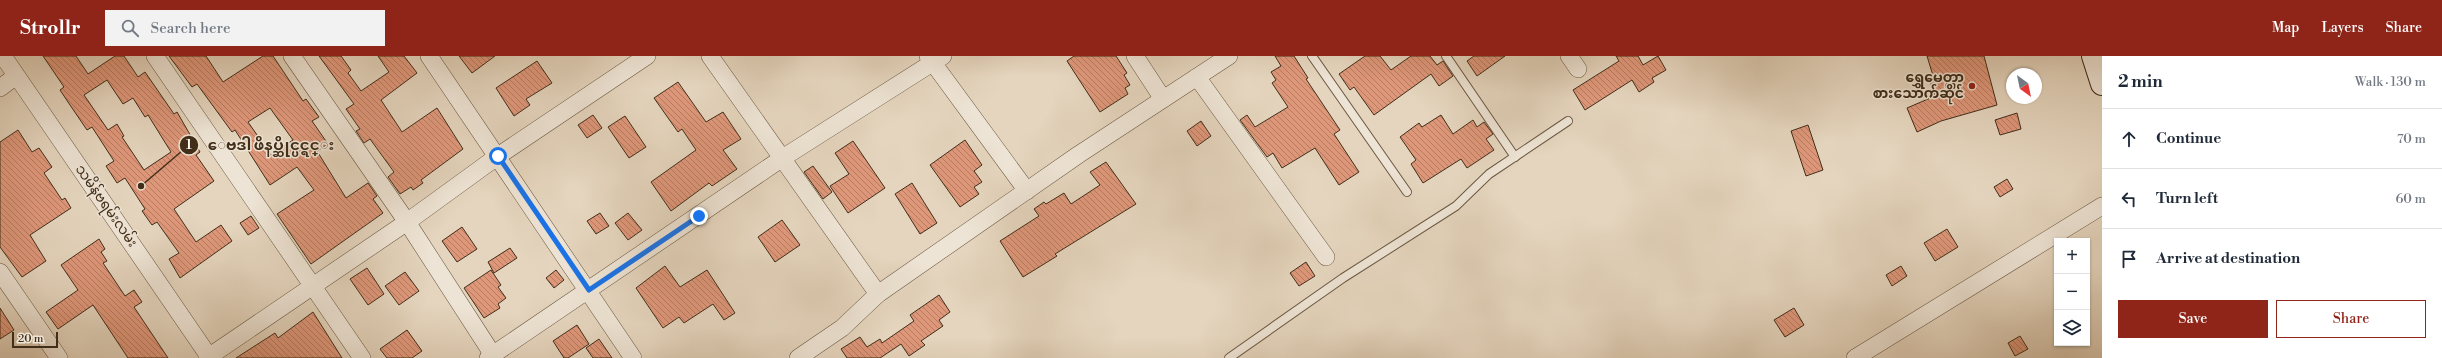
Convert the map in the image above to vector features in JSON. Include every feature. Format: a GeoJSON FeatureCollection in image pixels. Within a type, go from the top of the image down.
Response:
{"type":"FeatureCollection","features":[{"type":"Feature","properties":{"kind":"main road"},"geometry":{"type":"LineString","coordinates":[[2093,56],[2102,84]]}},
{"type":"Feature","properties":{"kind":"street","name":"သမိန်ဗရမ်းလမ်း"},"geometry":{"type":"LineString","coordinates":[[3,56],[209,357]]}},
{"type":"Feature","properties":{"kind":"street"},"geometry":{"type":"LineString","coordinates":[[155,56],[362,358]]}},
{"type":"Feature","properties":{"kind":"street"},"geometry":{"type":"LineString","coordinates":[[292,56],[407,222],[490,356],[781,159],[934,58],[1027,191]]}},
{"type":"Feature","properties":{"kind":"street"},"geometry":{"type":"LineString","coordinates":[[430,56],[634,358]]}},
{"type":"Feature","properties":{"kind":"street"},"geometry":{"type":"LineString","coordinates":[[209,357],[407,222],[498,156],[647,56]]}},
{"type":"Feature","properties":{"kind":"street"},"geometry":{"type":"LineString","coordinates":[[710,56],[781,159],[878,294]]}},
{"type":"Feature","properties":{"kind":"street"},"geometry":{"type":"LineString","coordinates":[[1135,56],[1163,99]]}},
{"type":"Feature","properties":{"kind":"street"},"geometry":{"type":"LineString","coordinates":[[798,358],[842,328],[878,294],[1027,191],[1229,56]]}},
{"type":"Feature","properties":{"kind":"street"},"geometry":{"type":"LineString","coordinates":[[0,88],[16,76]]}},
{"type":"Feature","properties":{"kind":"street"},"geometry":{"type":"LineString","coordinates":[[1196,77],[1326,257]]}},
{"type":"Feature","properties":{"kind":"street"},"geometry":{"type":"LineString","coordinates":[[1855,358],[2102,206]]}},
{"type":"Feature","properties":{"kind":"street"},"geometry":{"type":"LineString","coordinates":[[0,272],[59,358]]}},
{"type":"Feature","properties":{"kind":"lane"},"geometry":{"type":"LineString","coordinates":[[1312,56],[1407,192]]}},
{"type":"Feature","properties":{"kind":"lane"},"geometry":{"type":"LineString","coordinates":[[1446,56],[1515,157]]}},
{"type":"Feature","properties":{"kind":"lane"},"geometry":{"type":"LineString","coordinates":[[1229,358],[1342,278],[1456,206],[1489,174],[1568,121]]}},
{"type":"Feature","properties":{"kind":"building"},"geometry":{"type":"Polygon","coordinates":[[[43,56],[76,56],[88,74],[115,56],[124,56],[138,77],[145,72],[174,114],[177,112],[200,152],[196,155],[214,181],[174,209],[196,242],[221,225],[232,241],[180,278],[169,259],[179,253],[157,222],[152,225],[142,211],[145,209],[125,178],[117,183],[106,166],[114,161],[92,127],[87,130],[70,105],[60,90],[64,87],[43,56]],[[107,80],[84,95],[108,130],[117,124],[124,136],[122,137],[144,170],[171,152],[148,115],[145,117],[133,98],[123,104],[107,80]]]}},
{"type":"Feature","properties":{"kind":"building"},"geometry":{"type":"Polygon","coordinates":[[[169,56],[206,56],[223,82],[263,56],[273,56],[303,101],[306,99],[319,117],[312,121],[328,144],[317,151],[346,198],[368,183],[377,196],[373,199],[383,213],[311,264],[277,214],[314,190],[297,167],[270,185],[235,130],[232,132],[197,84],[192,87],[169,56]],[[270,108],[248,122],[271,155],[293,140],[270,108]]]}},
{"type":"Feature","properties":{"kind":"building"},"geometry":{"type":"Polygon","coordinates":[[[319,56],[341,56],[351,70],[348,73],[361,91],[389,72],[378,56],[404,56],[417,73],[381,100],[402,132],[437,108],[463,149],[421,180],[423,183],[413,190],[411,187],[400,194],[388,177],[394,172],[370,139],[364,143],[356,131],[360,129],[346,109],[354,104],[319,56]]]}},
{"type":"Feature","properties":{"kind":"building"},"geometry":{"type":"Polygon","coordinates":[[[459,56],[495,56],[472,73],[459,56]]]}},
{"type":"Feature","properties":{"kind":"building"},"geometry":{"type":"Polygon","coordinates":[[[1074,56],[1116,56],[1127,73],[1124,75],[1130,85],[1125,88],[1128,94],[1100,112],[1067,61],[1074,56]]]}},
{"type":"Feature","properties":{"kind":"building"},"geometry":{"type":"Polygon","coordinates":[[[1275,56],[1294,56],[1308,78],[1306,79],[1340,130],[1334,134],[1359,172],[1339,185],[1315,148],[1282,168],[1273,153],[1267,157],[1240,120],[1247,115],[1255,127],[1288,107],[1272,83],[1276,80],[1271,72],[1281,66],[1275,56]]]}},
{"type":"Feature","properties":{"kind":"building"},"geometry":{"type":"Polygon","coordinates":[[[1365,56],[1380,56],[1391,70],[1411,56],[1430,56],[1437,65],[1443,61],[1453,76],[1439,86],[1431,74],[1374,115],[1354,87],[1350,90],[1339,74],[1365,56]]]}},
{"type":"Feature","properties":{"kind":"building"},"geometry":{"type":"Polygon","coordinates":[[[1474,56],[1505,56],[1477,76],[1467,61],[1474,56]]]}},
{"type":"Feature","properties":{"kind":"building"},"geometry":{"type":"Polygon","coordinates":[[[1616,56],[1638,56],[1643,65],[1658,56],[1666,70],[1652,78],[1654,82],[1639,92],[1632,80],[1585,110],[1573,90],[1619,61],[1616,56]]]}},
{"type":"Feature","properties":{"kind":"building"},"geometry":{"type":"Polygon","coordinates":[[[1927,56],[1984,56],[1997,105],[1941,121],[1917,132],[1907,108],[1935,96],[1930,81],[1934,79],[1927,56]]]}},
{"type":"Feature","properties":{"kind":"building"},"geometry":{"type":"Polygon","coordinates":[[[537,61],[552,83],[526,99],[530,105],[514,116],[496,88],[537,61]]]}},
{"type":"Feature","properties":{"kind":"building"},"geometry":{"type":"Polygon","coordinates":[[[678,82],[706,122],[723,112],[741,139],[723,150],[737,169],[712,186],[709,183],[671,211],[651,182],[696,150],[682,129],[678,132],[654,98],[678,82]]]}},
{"type":"Feature","properties":{"kind":"building"},"geometry":{"type":"Polygon","coordinates":[[[2017,113],[2021,129],[2000,135],[1995,120],[2017,113]]]}},
{"type":"Feature","properties":{"kind":"building"},"geometry":{"type":"Polygon","coordinates":[[[593,115],[602,128],[587,138],[578,125],[593,115]]]}},
{"type":"Feature","properties":{"kind":"building"},"geometry":{"type":"Polygon","coordinates":[[[1441,115],[1453,134],[1473,120],[1477,127],[1484,122],[1493,134],[1486,139],[1494,150],[1467,168],[1461,159],[1423,183],[1411,164],[1416,160],[1400,137],[1419,123],[1422,127],[1441,115]]]}},
{"type":"Feature","properties":{"kind":"building"},"geometry":{"type":"Polygon","coordinates":[[[625,116],[646,147],[629,158],[608,127],[625,116]]]}},
{"type":"Feature","properties":{"kind":"building"},"geometry":{"type":"Polygon","coordinates":[[[1201,121],[1211,136],[1197,146],[1187,131],[1201,121]]]}},
{"type":"Feature","properties":{"kind":"building"},"geometry":{"type":"Polygon","coordinates":[[[1808,125],[1823,170],[1806,176],[1791,131],[1808,125]]]}},
{"type":"Feature","properties":{"kind":"building"},"geometry":{"type":"Polygon","coordinates":[[[18,130],[32,152],[39,148],[52,167],[44,173],[62,200],[65,198],[71,208],[30,235],[46,261],[22,277],[0,247],[0,142],[18,130]]]}},
{"type":"Feature","properties":{"kind":"building"},"geometry":{"type":"Polygon","coordinates":[[[965,140],[982,165],[974,171],[982,182],[974,187],[979,194],[960,207],[930,165],[965,140]]]}},
{"type":"Feature","properties":{"kind":"building"},"geometry":{"type":"Polygon","coordinates":[[[853,141],[885,188],[848,213],[830,186],[849,174],[835,153],[853,141]]]}},
{"type":"Feature","properties":{"kind":"building"},"geometry":{"type":"Polygon","coordinates":[[[1106,162],[1136,204],[1055,254],[1057,256],[1023,277],[1000,241],[1039,216],[1034,209],[1044,202],[1046,204],[1064,193],[1071,204],[1100,185],[1090,172],[1106,162]]]}},
{"type":"Feature","properties":{"kind":"building"},"geometry":{"type":"Polygon","coordinates":[[[813,166],[832,192],[823,199],[804,172],[813,166]]]}},
{"type":"Feature","properties":{"kind":"building"},"geometry":{"type":"Polygon","coordinates":[[[2007,179],[2013,189],[2000,197],[1994,187],[2007,179]]]}},
{"type":"Feature","properties":{"kind":"building"},"geometry":{"type":"Polygon","coordinates":[[[912,183],[937,223],[920,234],[895,194],[912,183]]]}},
{"type":"Feature","properties":{"kind":"building"},"geometry":{"type":"Polygon","coordinates":[[[600,213],[609,226],[596,234],[587,221],[600,213]]]}},
{"type":"Feature","properties":{"kind":"building"},"geometry":{"type":"Polygon","coordinates":[[[628,213],[642,230],[628,240],[615,223],[628,213]]]}},
{"type":"Feature","properties":{"kind":"building"},"geometry":{"type":"Polygon","coordinates":[[[251,216],[259,228],[248,235],[240,223],[251,216]]]}},
{"type":"Feature","properties":{"kind":"building"},"geometry":{"type":"Polygon","coordinates":[[[782,220],[800,245],[775,262],[758,237],[782,220]]]}},
{"type":"Feature","properties":{"kind":"building"},"geometry":{"type":"Polygon","coordinates":[[[462,227],[477,249],[457,262],[442,241],[462,227]]]}},
{"type":"Feature","properties":{"kind":"building"},"geometry":{"type":"Polygon","coordinates":[[[1947,229],[1958,247],[1935,261],[1924,243],[1947,229]]]}},
{"type":"Feature","properties":{"kind":"building"},"geometry":{"type":"Polygon","coordinates":[[[99,239],[105,249],[101,252],[107,261],[103,263],[125,296],[134,290],[142,302],[134,307],[168,358],[128,358],[93,305],[58,329],[46,312],[78,290],[61,265],[99,239]]]}},
{"type":"Feature","properties":{"kind":"building"},"geometry":{"type":"Polygon","coordinates":[[[510,248],[517,258],[494,273],[488,262],[510,248]]]}},
{"type":"Feature","properties":{"kind":"building"},"geometry":{"type":"Polygon","coordinates":[[[1306,262],[1315,276],[1299,286],[1290,273],[1306,262]]]}},
{"type":"Feature","properties":{"kind":"building"},"geometry":{"type":"Polygon","coordinates":[[[665,266],[680,287],[707,270],[735,313],[724,320],[713,304],[684,323],[679,317],[663,328],[636,288],[665,266]]]}},
{"type":"Feature","properties":{"kind":"building"},"geometry":{"type":"Polygon","coordinates":[[[1901,266],[1907,276],[1892,286],[1886,275],[1901,266]]]}},
{"type":"Feature","properties":{"kind":"building"},"geometry":{"type":"Polygon","coordinates":[[[367,268],[384,294],[368,305],[350,279],[367,268]]]}},
{"type":"Feature","properties":{"kind":"building"},"geometry":{"type":"Polygon","coordinates":[[[491,270],[501,285],[498,287],[506,298],[498,304],[500,308],[484,318],[464,288],[491,270]]]}},
{"type":"Feature","properties":{"kind":"building"},"geometry":{"type":"Polygon","coordinates":[[[556,270],[564,280],[554,288],[546,278],[556,270]]]}},
{"type":"Feature","properties":{"kind":"building"},"geometry":{"type":"Polygon","coordinates":[[[405,272],[419,291],[399,305],[385,286],[405,272]]]}},
{"type":"Feature","properties":{"kind":"building"},"geometry":{"type":"Polygon","coordinates":[[[939,295],[950,312],[939,320],[943,326],[921,341],[925,345],[909,356],[901,344],[880,358],[847,358],[841,349],[860,337],[867,347],[880,339],[882,343],[914,321],[910,315],[939,295]]]}},
{"type":"Feature","properties":{"kind":"building"},"geometry":{"type":"Polygon","coordinates":[[[0,308],[14,330],[0,339],[0,308]]]}},
{"type":"Feature","properties":{"kind":"building"},"geometry":{"type":"Polygon","coordinates":[[[1794,308],[1804,325],[1785,337],[1774,320],[1794,308]]]}},
{"type":"Feature","properties":{"kind":"building"},"geometry":{"type":"Polygon","coordinates":[[[313,312],[342,358],[236,358],[275,333],[278,338],[313,312]]]}},
{"type":"Feature","properties":{"kind":"building"},"geometry":{"type":"Polygon","coordinates":[[[577,325],[589,344],[568,358],[564,358],[553,341],[577,325]]]}},
{"type":"Feature","properties":{"kind":"building"},"geometry":{"type":"Polygon","coordinates":[[[407,330],[422,351],[412,358],[387,358],[380,349],[407,330]]]}},
{"type":"Feature","properties":{"kind":"building"},"geometry":{"type":"Polygon","coordinates":[[[2020,336],[2028,349],[2015,356],[2008,343],[2020,336]]]}},
{"type":"Feature","properties":{"kind":"building"},"geometry":{"type":"Polygon","coordinates":[[[599,339],[612,358],[593,358],[586,348],[599,339]]]}},
{"type":"Feature","properties":{"kind":"place","name":"ရွှေမေတ္တာ စားသောက်ဆိုင်"},"geometry":{"type":"Point","coordinates":[1972,86]}},
{"type":"Feature","properties":{"kind":"place","name":"ေဗဒါ ဖိနပ္ဆိုင္ပင္ရင္း"},"geometry":{"type":"Point","coordinates":[141,186]}},
{"type":"Feature","properties":{"kind":"route"},"geometry":{"type":"LineString","coordinates":[[498,156],[589,290],[699,216]]}}]}
